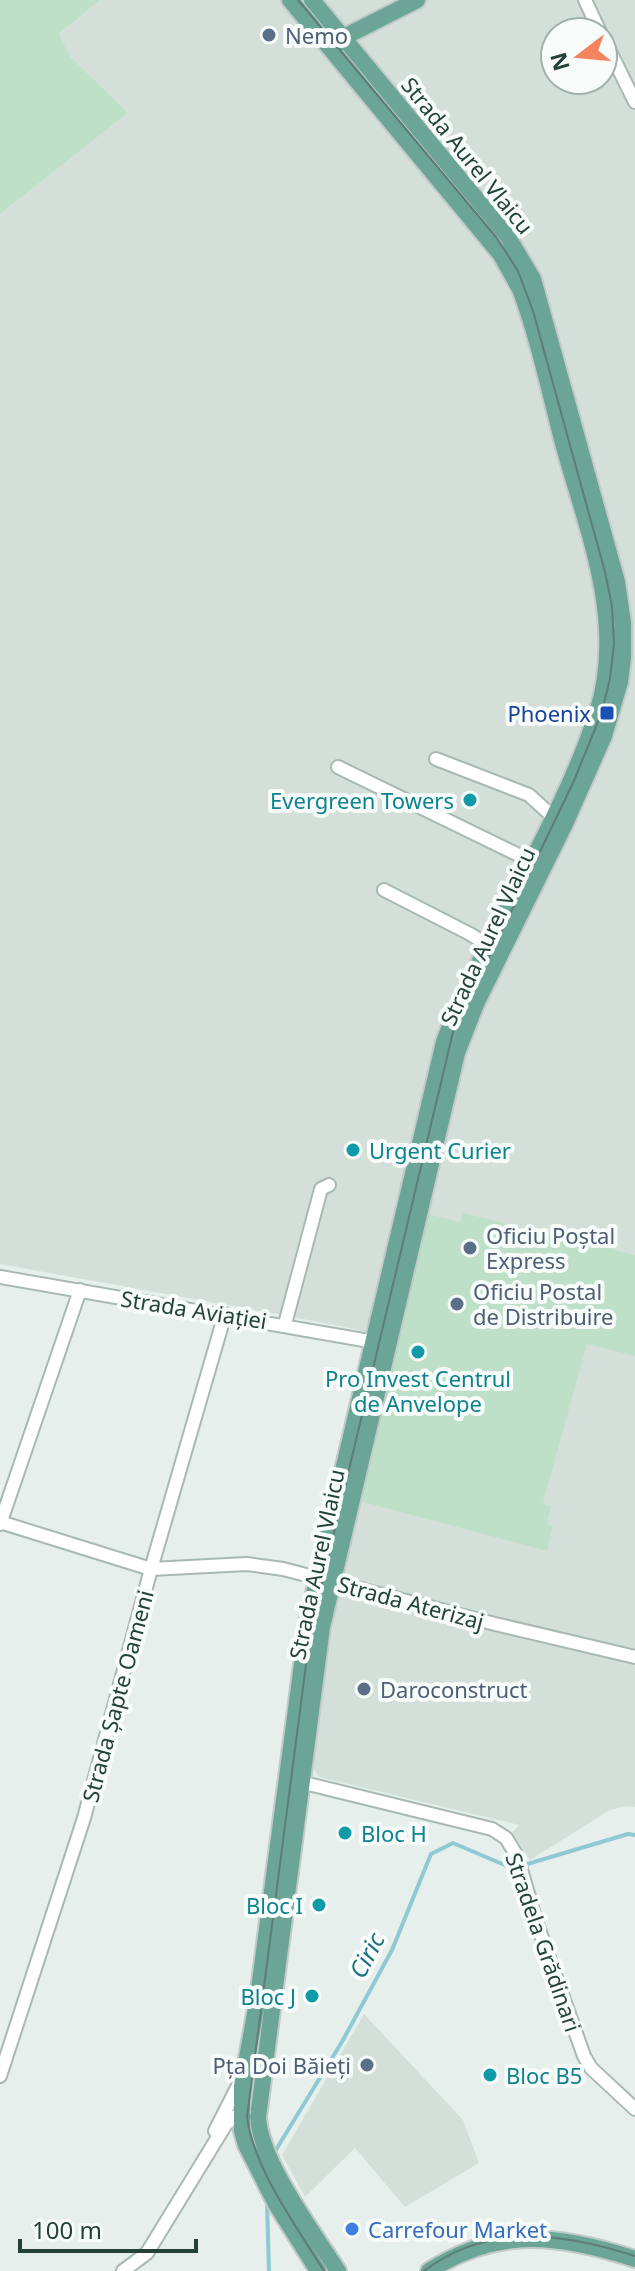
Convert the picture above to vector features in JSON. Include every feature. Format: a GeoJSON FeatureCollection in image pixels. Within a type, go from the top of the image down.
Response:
{"type":"FeatureCollection","features":[{"type":"Feature","properties":{"kind":"main road","name":"Strada Aurel Vlaicu"},"geometry":{"type":"LineString","coordinates":[[290,0],[337,44],[508,237],[533,279],[617,582],[623,637],[620,682],[613,710],[582,788],[537,864]]}},
{"type":"Feature","properties":{"kind":"main road","name":"Strada Aurel Vlaicu"},"geometry":{"type":"LineString","coordinates":[[312,0],[337,44],[501,255],[526,304],[598,570],[608,625],[607,662],[597,713],[552,816],[514,921],[458,1006],[444,1042],[380,1343],[324,1580],[302,1655],[294,1780],[246,2145],[338,2271]]}},
{"type":"Feature","properties":{"kind":"main road"},"geometry":{"type":"LineString","coordinates":[[337,44],[417,0]]}},
{"type":"Feature","properties":{"kind":"main road","name":"Strada Aurel Vlaicu"},"geometry":{"type":"LineString","coordinates":[[294,1780],[246,2069],[249,2117],[263,2143],[276,2204],[318,2271]]}},
{"type":"Feature","properties":{"kind":"main road"},"geometry":{"type":"LineString","coordinates":[[429,2271],[476,2248],[508,2239],[580,2244],[635,2259]]}},
{"type":"Feature","properties":{"kind":"street"},"geometry":{"type":"LineString","coordinates":[[619,70],[635,102]]}},
{"type":"Feature","properties":{"kind":"street"},"geometry":{"type":"LineString","coordinates":[[436,759],[529,795],[552,816]]}},
{"type":"Feature","properties":{"kind":"street"},"geometry":{"type":"LineString","coordinates":[[338,767],[537,864]]}},
{"type":"Feature","properties":{"kind":"street"},"geometry":{"type":"LineString","coordinates":[[384,890],[495,950]]}},
{"type":"Feature","properties":{"kind":"street"},"geometry":{"type":"LineString","coordinates":[[285,1324],[321,1189],[329,1185]]}},
{"type":"Feature","properties":{"kind":"street","name":"Strada Aviației"},"geometry":{"type":"LineString","coordinates":[[0,1277],[285,1324],[380,1343]]}},
{"type":"Feature","properties":{"kind":"street"},"geometry":{"type":"LineString","coordinates":[[0,1523],[80,1290]]}},
{"type":"Feature","properties":{"kind":"street","name":"Strada Șapte Oameni"},"geometry":{"type":"LineString","coordinates":[[0,2076],[84,1818],[151,1569],[225,1314]]}},
{"type":"Feature","properties":{"kind":"street","name":"Strada Aterizaj"},"geometry":{"type":"LineString","coordinates":[[0,1523],[151,1569],[247,1564],[635,1657]]}},
{"type":"Feature","properties":{"kind":"street","name":"Stradela Grădinari"},"geometry":{"type":"LineString","coordinates":[[294,1780],[492,1829],[506,1838],[517,1856],[537,1924],[584,2056],[591,2068],[635,2109]]}},
{"type":"Feature","properties":{"kind":"street","name":"Strada Aurel Vlaicu"},"geometry":{"type":"LineString","coordinates":[[212,2146],[216,2127],[246,2069]]}},
{"type":"Feature","properties":{"kind":"street","name":"Strada Aurel Vlaicu"},"geometry":{"type":"LineString","coordinates":[[123,2271],[147,2253],[226,2124],[234,2117],[249,2117]]}},
{"type":"Feature","properties":{"kind":"street"},"geometry":{"type":"LineString","coordinates":[[212,2146],[232,2134],[246,2145]]}},
{"type":"Feature","properties":{"kind":"shaded area"},"geometry":{"type":"Polygon","coordinates":[[[100,0],[635,0],[635,1807],[610,1810],[530,1860],[512,1833],[519,1825],[319,1777],[303,1752],[328,1661],[336,1594],[393,1341],[359,1330],[0,1264],[0,214],[128,113],[70,56],[59,34],[100,0]]]}},
{"type":"Feature","properties":{"kind":"shaded area"},"geometry":{"type":"Polygon","coordinates":[[[364,2014],[463,2120],[479,2163],[405,2207],[355,2148],[305,2197],[282,2155],[364,2014]]]}},
{"type":"Feature","properties":{"kind":"green space"},"geometry":{"type":"Polygon","coordinates":[[[0,0],[100,0],[59,34],[70,56],[128,113],[0,214],[0,0]]]}},
{"type":"Feature","properties":{"kind":"green space"},"geometry":{"type":"Polygon","coordinates":[[[463,1213],[635,1255],[635,1356],[587,1344],[543,1503],[551,1506],[547,1524],[553,1526],[547,1551],[356,1500],[427,1214],[460,1222],[463,1213]]]}},
{"type":"Feature","properties":{"kind":"waterway","name":"Ciric"},"geometry":{"type":"LineString","coordinates":[[524,1865],[628,1834],[635,1835]]}},
{"type":"Feature","properties":{"kind":"waterway","name":"Ciric"},"geometry":{"type":"LineString","coordinates":[[274,2153],[343,2040],[392,1950],[431,1854],[453,1843],[507,1866],[516,1866]]}},
{"type":"Feature","properties":{"kind":"waterway","name":"Ciric"},"geometry":{"type":"LineString","coordinates":[[267,2202],[269,2271]]}},
{"type":"Feature","properties":{"kind":"tram line"},"geometry":{"type":"LineString","coordinates":[[298,0],[496,237],[518,271],[533,311],[605,572],[612,606],[614,644],[602,712],[573,783],[453,1032],[307,1657],[247,2117],[251,2137],[267,2177],[324,2271]]}},
{"type":"Feature","properties":{"kind":"tram line"},"geometry":{"type":"LineString","coordinates":[[424,2271],[449,2255],[474,2245],[527,2236],[581,2242],[635,2256]]}},
{"type":"Feature","properties":{"kind":"place","name":"Nemo"},"geometry":{"type":"Point","coordinates":[269,35]}},
{"type":"Feature","properties":{"kind":"place","name":"Phoenix"},"geometry":{"type":"Point","coordinates":[607,713]}},
{"type":"Feature","properties":{"kind":"place","name":"Evergreen Towers"},"geometry":{"type":"Point","coordinates":[470,800]}},
{"type":"Feature","properties":{"kind":"place","name":"Urgent Curier"},"geometry":{"type":"Point","coordinates":[353,1150]}},
{"type":"Feature","properties":{"kind":"place","name":"Oficiu Poștal Express"},"geometry":{"type":"Point","coordinates":[470,1248]}},
{"type":"Feature","properties":{"kind":"place","name":"Oficiu Postal de Distribuire"},"geometry":{"type":"Point","coordinates":[457,1304]}},
{"type":"Feature","properties":{"kind":"place","name":"Pro Invest Centrul de Anvelope"},"geometry":{"type":"Point","coordinates":[418,1352]}},
{"type":"Feature","properties":{"kind":"place","name":"Daroconstruct"},"geometry":{"type":"Point","coordinates":[364,1689]}},
{"type":"Feature","properties":{"kind":"place","name":"Bloc H"},"geometry":{"type":"Point","coordinates":[345,1833]}},
{"type":"Feature","properties":{"kind":"place","name":"Bloc I"},"geometry":{"type":"Point","coordinates":[319,1905]}},
{"type":"Feature","properties":{"kind":"place","name":"Bloc J"},"geometry":{"type":"Point","coordinates":[312,1996]}},
{"type":"Feature","properties":{"kind":"place","name":"Pța Doi Băieți"},"geometry":{"type":"Point","coordinates":[367,2065]}},
{"type":"Feature","properties":{"kind":"place","name":"Bloc B5"},"geometry":{"type":"Point","coordinates":[490,2075]}},
{"type":"Feature","properties":{"kind":"place","name":"Carrefour Market"},"geometry":{"type":"Point","coordinates":[352,2229]}}]}
